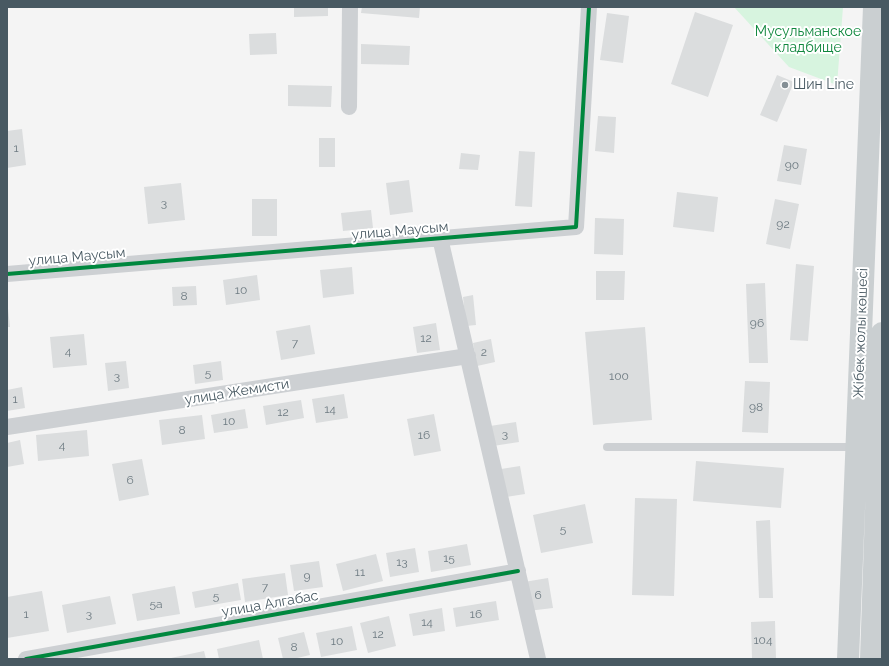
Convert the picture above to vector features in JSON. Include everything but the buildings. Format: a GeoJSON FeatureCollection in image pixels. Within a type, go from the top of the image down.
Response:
{"type":"FeatureCollection","features":[{"type":"Feature","properties":{"kind":"main road","name":"Жібек жолы көшесі"},"geometry":{"type":"LineString","coordinates":[[848,659],[874,7]]}},
{"type":"Feature","properties":{"kind":"main road","name":"Жібек жолы көшесі"},"geometry":{"type":"LineString","coordinates":[[871,659],[882,333]]}},
{"type":"Feature","properties":{"kind":"street"},"geometry":{"type":"LineString","coordinates":[[349,107],[350,7]]}},
{"type":"Feature","properties":{"kind":"street","name":"улица Маусым"},"geometry":{"type":"LineString","coordinates":[[7,274],[576,227],[589,7]]}},
{"type":"Feature","properties":{"kind":"street"},"geometry":{"type":"LineString","coordinates":[[440,238],[538,659]]}},
{"type":"Feature","properties":{"kind":"street","name":"улица Жемисти"},"geometry":{"type":"LineString","coordinates":[[7,427],[468,356]]}},
{"type":"Feature","properties":{"kind":"street","name":"улица Алгабас"},"geometry":{"type":"LineString","coordinates":[[26,659],[518,571]]}},
{"type":"Feature","properties":{"kind":"lane"},"geometry":{"type":"LineString","coordinates":[[607,446],[856,447]]}},
{"type":"Feature","properties":{"kind":"green space","name":"Мусульманское кладбище"},"geometry":{"type":"Polygon","coordinates":[[[734,7],[843,7],[837,85],[789,67],[734,7]]]}},
{"type":"Feature","properties":{"kind":"cycle path"},"geometry":{"type":"LineString","coordinates":[[7,274],[576,227],[589,7]]}},
{"type":"Feature","properties":{"kind":"cycle path"},"geometry":{"type":"LineString","coordinates":[[26,659],[518,571]]}},
{"type":"Feature","properties":{"kind":"place","name":"Шин Line"},"geometry":{"type":"Point","coordinates":[785,85]}}]}
